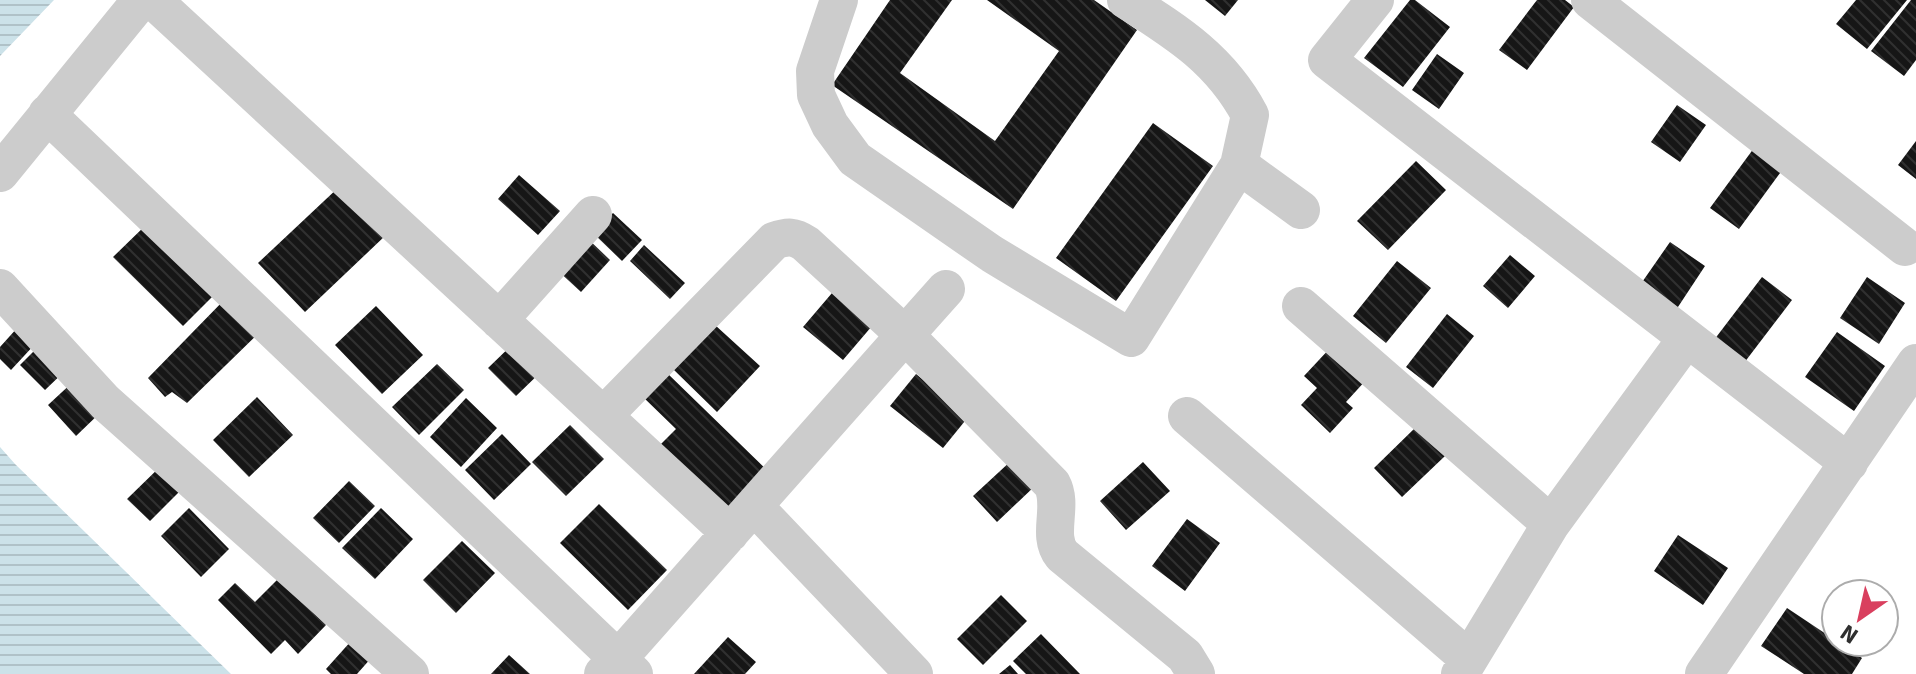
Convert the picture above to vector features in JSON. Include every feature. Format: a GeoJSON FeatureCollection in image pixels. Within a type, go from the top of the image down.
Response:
{"type":"FeatureCollection","features":[{"type":"Feature","properties":{"kind":"street"},"geometry":{"type":"LineString","coordinates":[[0,173],[141,0]]}},
{"type":"Feature","properties":{"kind":"street"},"geometry":{"type":"LineString","coordinates":[[153,0],[603,416],[742,520],[914,674]]}},
{"type":"Feature","properties":{"kind":"street"},"geometry":{"type":"LineString","coordinates":[[839,0],[815,71],[816,95],[830,125],[855,159],[992,254],[1131,338],[1239,165],[1250,115],[1233,84],[1176,32],[1126,0]]}},
{"type":"Feature","properties":{"kind":"street"},"geometry":{"type":"LineString","coordinates":[[1375,0],[1327,60],[1849,463]]}},
{"type":"Feature","properties":{"kind":"street"},"geometry":{"type":"LineString","coordinates":[[1590,0],[1912,247]]}},
{"type":"Feature","properties":{"kind":"street"},"geometry":{"type":"LineString","coordinates":[[47,114],[619,669],[742,520],[946,289]]}},
{"type":"Feature","properties":{"kind":"street"},"geometry":{"type":"LineString","coordinates":[[1239,165],[1301,210]]}},
{"type":"Feature","properties":{"kind":"street"},"geometry":{"type":"LineString","coordinates":[[499,320],[593,215]]}},
{"type":"Feature","properties":{"kind":"street"},"geometry":{"type":"LineString","coordinates":[[603,416],[774,241],[795,237],[905,335],[1052,484],[1057,498],[1055,537],[1062,555],[1185,656],[1196,674]]}},
{"type":"Feature","properties":{"kind":"street"},"geometry":{"type":"LineString","coordinates":[[0,288],[105,402],[410,674]]}},
{"type":"Feature","properties":{"kind":"street"},"geometry":{"type":"LineString","coordinates":[[1301,306],[1551,524]]}},
{"type":"Feature","properties":{"kind":"street"},"geometry":{"type":"LineString","coordinates":[[1187,416],[1465,666],[1551,524],[1687,338]]}},
{"type":"Feature","properties":{"kind":"street"},"geometry":{"type":"LineString","coordinates":[[1704,674],[1916,363]]}},
{"type":"Feature","properties":{"kind":"water"},"geometry":{"type":"Polygon","coordinates":[[[0,0],[54,0],[0,56],[0,0]]]}},
{"type":"Feature","properties":{"kind":"water"},"geometry":{"type":"Polygon","coordinates":[[[0,447],[15,464],[231,674],[0,674],[0,447]]]}},
{"type":"Feature","properties":{"kind":"building"},"geometry":{"type":"Polygon","coordinates":[[[890,0],[952,0],[900,73],[995,141],[1059,51],[987,0],[1094,0],[1137,30],[1013,209],[832,85],[890,0]]]}},
{"type":"Feature","properties":{"kind":"building"},"geometry":{"type":"Polygon","coordinates":[[[1205,0],[1238,0],[1225,16],[1205,0]]]}},
{"type":"Feature","properties":{"kind":"building"},"geometry":{"type":"Polygon","coordinates":[[[1410,0],[1415,0],[1450,27],[1403,87],[1364,58],[1410,0]]]}},
{"type":"Feature","properties":{"kind":"building"},"geometry":{"type":"Polygon","coordinates":[[[1537,0],[1565,0],[1574,7],[1527,70],[1499,50],[1537,0]]]}},
{"type":"Feature","properties":{"kind":"building"},"geometry":{"type":"Polygon","coordinates":[[[1856,0],[1907,0],[1867,49],[1836,24],[1856,0]]]}},
{"type":"Feature","properties":{"kind":"building"},"geometry":{"type":"Polygon","coordinates":[[[1911,0],[1916,0],[1916,60],[1904,76],[1871,51],[1911,0]]]}},
{"type":"Feature","properties":{"kind":"building"},"geometry":{"type":"Polygon","coordinates":[[[1437,54],[1464,73],[1439,109],[1412,90],[1437,54]]]}},
{"type":"Feature","properties":{"kind":"building"},"geometry":{"type":"Polygon","coordinates":[[[1677,105],[1706,125],[1680,162],[1651,142],[1677,105]]]}},
{"type":"Feature","properties":{"kind":"building"},"geometry":{"type":"Polygon","coordinates":[[[1153,123],[1213,166],[1116,301],[1056,258],[1153,123]]]}},
{"type":"Feature","properties":{"kind":"building"},"geometry":{"type":"Polygon","coordinates":[[[1916,141],[1916,179],[1898,165],[1916,141]]]}},
{"type":"Feature","properties":{"kind":"building"},"geometry":{"type":"Polygon","coordinates":[[[1754,148],[1783,169],[1739,229],[1710,208],[1754,148]]]}},
{"type":"Feature","properties":{"kind":"building"},"geometry":{"type":"Polygon","coordinates":[[[1416,161],[1446,190],[1388,250],[1357,221],[1416,161]]]}},
{"type":"Feature","properties":{"kind":"building"},"geometry":{"type":"Polygon","coordinates":[[[519,175],[560,211],[538,235],[498,199],[519,175]]]}},
{"type":"Feature","properties":{"kind":"building"},"geometry":{"type":"Polygon","coordinates":[[[340,186],[386,235],[305,312],[258,263],[340,186]]]}},
{"type":"Feature","properties":{"kind":"building"},"geometry":{"type":"Polygon","coordinates":[[[613,213],[642,240],[622,261],[593,233],[613,213]]]}},
{"type":"Feature","properties":{"kind":"building"},"geometry":{"type":"Polygon","coordinates":[[[148,223],[217,292],[183,326],[113,257],[148,223]]]}},
{"type":"Feature","properties":{"kind":"building"},"geometry":{"type":"Polygon","coordinates":[[[585,236],[610,260],[581,292],[555,268],[585,236]]]}},
{"type":"Feature","properties":{"kind":"building"},"geometry":{"type":"Polygon","coordinates":[[[1670,242],[1705,266],[1674,313],[1638,288],[1670,242]]]}},
{"type":"Feature","properties":{"kind":"building"},"geometry":{"type":"Polygon","coordinates":[[[644,245],[685,283],[670,299],[630,261],[644,245]]]}},
{"type":"Feature","properties":{"kind":"building"},"geometry":{"type":"Polygon","coordinates":[[[1510,255],[1535,276],[1508,308],[1483,286],[1510,255]]]}},
{"type":"Feature","properties":{"kind":"building"},"geometry":{"type":"Polygon","coordinates":[[[1397,261],[1431,288],[1386,343],[1353,316],[1397,261]]]}},
{"type":"Feature","properties":{"kind":"building"},"geometry":{"type":"Polygon","coordinates":[[[1762,277],[1792,300],[1744,363],[1714,340],[1762,277]]]}},
{"type":"Feature","properties":{"kind":"building"},"geometry":{"type":"Polygon","coordinates":[[[1867,277],[1905,303],[1879,344],[1840,318],[1867,277]]]}},
{"type":"Feature","properties":{"kind":"building"},"geometry":{"type":"Polygon","coordinates":[[[832,293],[872,326],[843,360],[803,327],[832,293]]]}},
{"type":"Feature","properties":{"kind":"building"},"geometry":{"type":"Polygon","coordinates":[[[228,296],[261,331],[187,403],[172,392],[165,397],[148,378],[228,296]]]}},
{"type":"Feature","properties":{"kind":"building"},"geometry":{"type":"Polygon","coordinates":[[[376,306],[423,355],[382,394],[335,345],[376,306]]]}},
{"type":"Feature","properties":{"kind":"building"},"geometry":{"type":"Polygon","coordinates":[[[1447,314],[1474,336],[1433,388],[1406,367],[1447,314]]]}},
{"type":"Feature","properties":{"kind":"building"},"geometry":{"type":"Polygon","coordinates":[[[715,325],[760,366],[717,412],[673,369],[715,325]]]}},
{"type":"Feature","properties":{"kind":"building"},"geometry":{"type":"Polygon","coordinates":[[[18,327],[36,343],[11,370],[0,359],[0,347],[18,327]]]}},
{"type":"Feature","properties":{"kind":"building"},"geometry":{"type":"Polygon","coordinates":[[[1837,332],[1885,366],[1854,411],[1805,377],[1837,332]]]}},
{"type":"Feature","properties":{"kind":"building"},"geometry":{"type":"Polygon","coordinates":[[[516,341],[544,369],[516,396],[488,368],[516,341]]]}},
{"type":"Feature","properties":{"kind":"building"},"geometry":{"type":"Polygon","coordinates":[[[43,342],[68,368],[45,390],[20,365],[43,342]]]}},
{"type":"Feature","properties":{"kind":"building"},"geometry":{"type":"Polygon","coordinates":[[[1332,346],[1367,379],[1346,402],[1353,408],[1330,433],[1301,405],[1317,388],[1304,376],[1332,346]]]}},
{"type":"Feature","properties":{"kind":"building"},"geometry":{"type":"Polygon","coordinates":[[[437,364],[464,390],[419,435],[392,407],[437,364]]]}},
{"type":"Feature","properties":{"kind":"building"},"geometry":{"type":"Polygon","coordinates":[[[666,372],[772,475],[728,521],[655,450],[676,429],[642,396],[666,372]]]}},
{"type":"Feature","properties":{"kind":"building"},"geometry":{"type":"Polygon","coordinates":[[[916,374],[969,416],[943,448],[890,406],[916,374]]]}},
{"type":"Feature","properties":{"kind":"building"},"geometry":{"type":"Polygon","coordinates":[[[75,380],[102,411],[76,436],[48,405],[75,380]]]}},
{"type":"Feature","properties":{"kind":"building"},"geometry":{"type":"Polygon","coordinates":[[[257,397],[293,435],[249,477],[213,440],[257,397]]]}},
{"type":"Feature","properties":{"kind":"building"},"geometry":{"type":"Polygon","coordinates":[[[466,398],[497,428],[461,467],[430,437],[466,398]]]}},
{"type":"Feature","properties":{"kind":"building"},"geometry":{"type":"Polygon","coordinates":[[[570,425],[604,459],[566,496],[532,462],[570,425]]]}},
{"type":"Feature","properties":{"kind":"building"},"geometry":{"type":"Polygon","coordinates":[[[1416,427],[1445,456],[1402,497],[1374,468],[1416,427]]]}},
{"type":"Feature","properties":{"kind":"building"},"geometry":{"type":"Polygon","coordinates":[[[502,434],[531,464],[494,500],[465,470],[502,434]]]}},
{"type":"Feature","properties":{"kind":"building"},"geometry":{"type":"Polygon","coordinates":[[[1012,460],[1036,485],[997,522],[973,496],[1012,460]]]}},
{"type":"Feature","properties":{"kind":"building"},"geometry":{"type":"Polygon","coordinates":[[[165,462],[187,484],[150,521],[127,499],[165,462]]]}},
{"type":"Feature","properties":{"kind":"building"},"geometry":{"type":"Polygon","coordinates":[[[1143,462],[1170,491],[1126,530],[1100,501],[1143,462]]]}},
{"type":"Feature","properties":{"kind":"building"},"geometry":{"type":"Polygon","coordinates":[[[349,481],[375,506],[339,543],[313,518],[349,481]]]}},
{"type":"Feature","properties":{"kind":"building"},"geometry":{"type":"Polygon","coordinates":[[[599,504],[667,570],[628,610],[560,543],[599,504]]]}},
{"type":"Feature","properties":{"kind":"building"},"geometry":{"type":"Polygon","coordinates":[[[189,508],[229,549],[201,577],[161,536],[189,508]]]}},
{"type":"Feature","properties":{"kind":"building"},"geometry":{"type":"Polygon","coordinates":[[[381,508],[413,539],[375,579],[342,548],[381,508]]]}},
{"type":"Feature","properties":{"kind":"building"},"geometry":{"type":"Polygon","coordinates":[[[1187,519],[1220,543],[1185,591],[1152,566],[1187,519]]]}},
{"type":"Feature","properties":{"kind":"building"},"geometry":{"type":"Polygon","coordinates":[[[1678,535],[1728,568],[1703,605],[1654,571],[1678,535]]]}},
{"type":"Feature","properties":{"kind":"building"},"geometry":{"type":"Polygon","coordinates":[[[462,541],[495,573],[456,613],[423,580],[462,541]]]}},
{"type":"Feature","properties":{"kind":"building"},"geometry":{"type":"Polygon","coordinates":[[[279,578],[326,625],[298,654],[285,640],[271,654],[218,600],[235,583],[255,602],[279,578]]]}},
{"type":"Feature","properties":{"kind":"building"},"geometry":{"type":"Polygon","coordinates":[[[1001,595],[1027,621],[983,665],[957,639],[1001,595]]]}},
{"type":"Feature","properties":{"kind":"building"},"geometry":{"type":"Polygon","coordinates":[[[1787,608],[1820,630],[1820,658],[1862,658],[1852,674],[1804,674],[1761,646],[1787,608]]]}},
{"type":"Feature","properties":{"kind":"building"},"geometry":{"type":"Polygon","coordinates":[[[361,630],[380,648],[357,674],[331,674],[326,669],[361,630]]]}},
{"type":"Feature","properties":{"kind":"building"},"geometry":{"type":"Polygon","coordinates":[[[1041,634],[1080,674],[1026,674],[1013,661],[1041,634]]]}},
{"type":"Feature","properties":{"kind":"building"},"geometry":{"type":"Polygon","coordinates":[[[728,637],[756,662],[745,674],[694,674],[728,637]]]}},
{"type":"Feature","properties":{"kind":"building"},"geometry":{"type":"Polygon","coordinates":[[[509,655],[530,674],[491,674],[509,655]]]}},
{"type":"Feature","properties":{"kind":"building"},"geometry":{"type":"Polygon","coordinates":[[[1010,665],[1018,674],[999,674],[1010,665]]]}}]}
